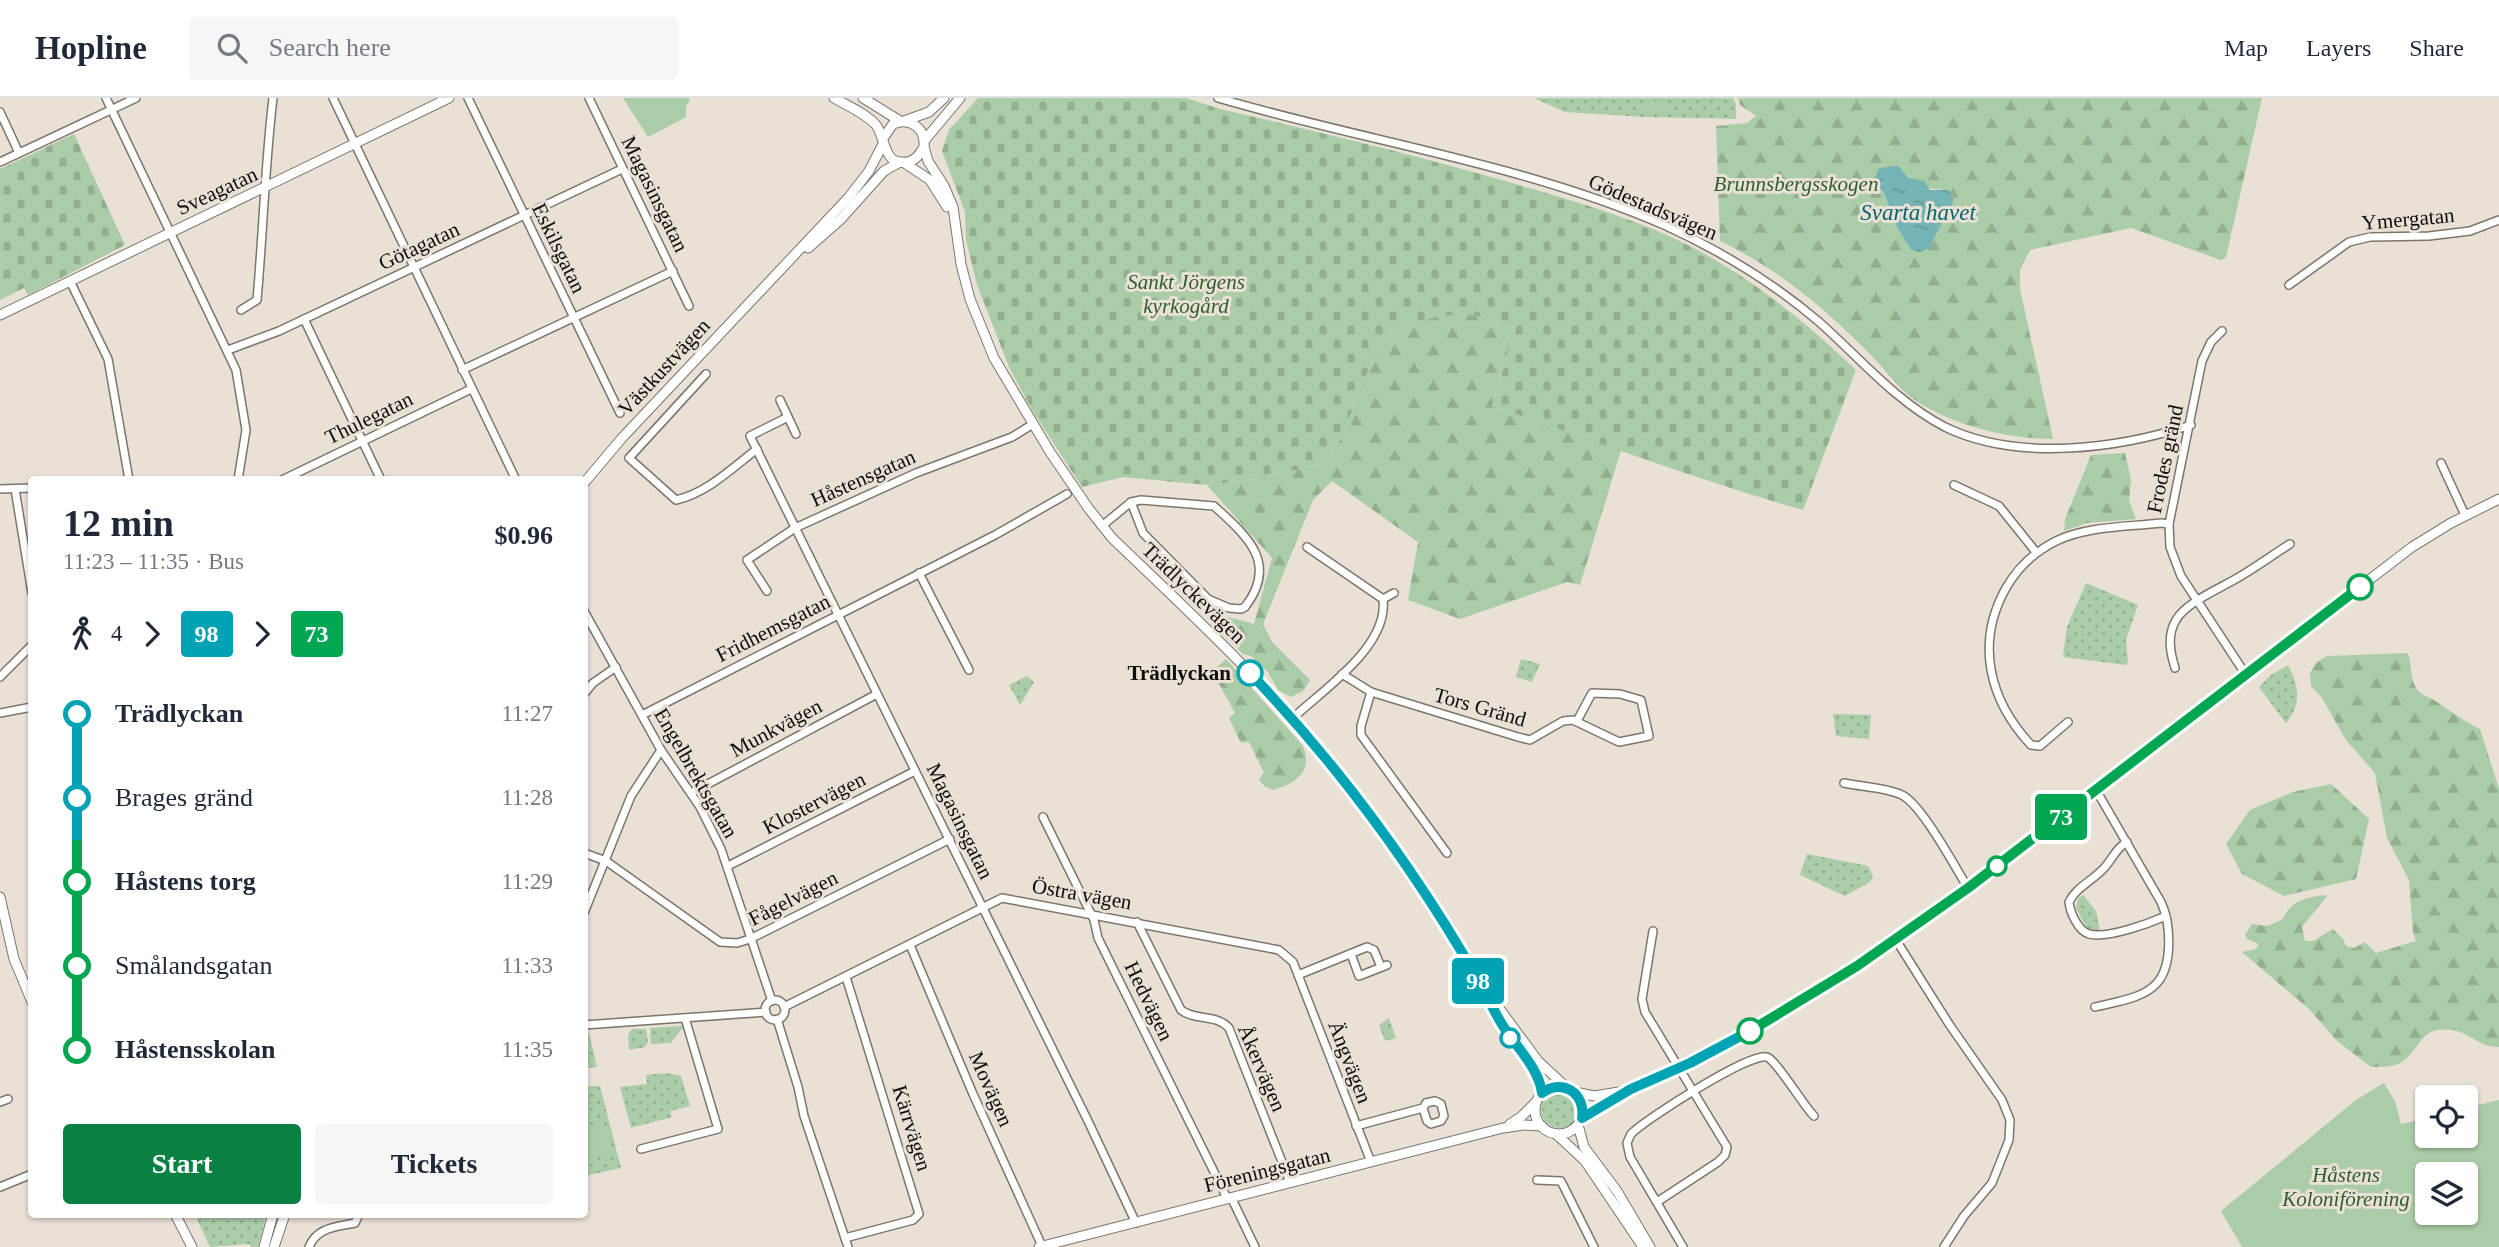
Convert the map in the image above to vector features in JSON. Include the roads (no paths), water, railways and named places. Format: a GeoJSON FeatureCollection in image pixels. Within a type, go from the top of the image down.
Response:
{"type":"FeatureCollection","features":[{"type":"Feature","properties":{"kind":"street"},"geometry":{"type":"LineString","coordinates":[[106,98],[169,233],[228,350],[238,378],[246,419],[246,442],[239,476]]}},
{"type":"Feature","properties":{"kind":"street"},"geometry":{"type":"LineString","coordinates":[[0,162],[136,98]]}},
{"type":"Feature","properties":{"kind":"street"},"geometry":{"type":"LineString","coordinates":[[241,310],[257,300],[273,98]]}},
{"type":"Feature","properties":{"kind":"street"},"geometry":{"type":"LineString","coordinates":[[333,98],[514,476]]}},
{"type":"Feature","properties":{"kind":"street","name":"Sveagatan"},"geometry":{"type":"LineString","coordinates":[[0,315],[449,98]]}},
{"type":"Feature","properties":{"kind":"street","name":"Eskilsgatan"},"geometry":{"type":"LineString","coordinates":[[468,98],[620,413]]}},
{"type":"Feature","properties":{"kind":"street","name":"Magasinsgatan"},"geometry":{"type":"LineString","coordinates":[[589,98],[689,306]]}},
{"type":"Feature","properties":{"kind":"street"},"geometry":{"type":"LineString","coordinates":[[834,98],[871,121],[889,156],[901,162],[916,158],[960,98]]}},
{"type":"Feature","properties":{"kind":"street"},"geometry":{"type":"LineString","coordinates":[[863,98],[902,121],[913,123],[920,129],[924,144]]}},
{"type":"Feature","properties":{"kind":"street"},"geometry":{"type":"LineString","coordinates":[[883,141],[890,127],[929,112],[944,98]]}},
{"type":"Feature","properties":{"kind":"street","name":"Gödestadsvägen"},"geometry":{"type":"LineString","coordinates":[[1217,98],[1453,158],[1584,195],[1663,225],[1710,248],[1768,283],[1816,320],[1886,386],[1915,409],[1962,434],[2019,446],[2070,448],[2122,442],[2191,425]]}},
{"type":"Feature","properties":{"kind":"street"},"geometry":{"type":"LineString","coordinates":[[0,112],[19,153]]}},
{"type":"Feature","properties":{"kind":"street","name":"Västkustvägen"},"geometry":{"type":"LineString","coordinates":[[588,478],[622,438],[849,197],[869,171],[883,141]]}},
{"type":"Feature","properties":{"kind":"street","name":"Trädlyckevägen"},"geometry":{"type":"LineString","coordinates":[[924,144],[928,162],[944,186],[953,207],[963,271],[994,358],[1070,483],[1102,526],[1293,718],[1331,763],[1386,836],[1480,983],[1513,1043],[1538,1076],[1540,1097]]}},
{"type":"Feature","properties":{"kind":"street","name":"Västkustvägen"},"geometry":{"type":"LineString","coordinates":[[772,279],[841,219],[884,171],[901,162]]}},
{"type":"Feature","properties":{"kind":"street","name":"Trädlyckevägen"},"geometry":{"type":"LineString","coordinates":[[901,162],[925,175],[936,186],[957,237]]}},
{"type":"Feature","properties":{"kind":"street","name":"Götagatan"},"geometry":{"type":"LineString","coordinates":[[228,350],[279,331],[622,169]]}},
{"type":"Feature","properties":{"kind":"street","name":"Ymergatan"},"geometry":{"type":"LineString","coordinates":[[2290,285],[2349,242],[2370,237],[2429,236],[2470,231],[2499,220]]}},
{"type":"Feature","properties":{"kind":"street"},"geometry":{"type":"LineString","coordinates":[[462,370],[673,271]]}},
{"type":"Feature","properties":{"kind":"street"},"geometry":{"type":"LineString","coordinates":[[70,281],[108,359],[128,476]]}},
{"type":"Feature","properties":{"kind":"street"},"geometry":{"type":"LineString","coordinates":[[304,319],[379,476]]}},
{"type":"Feature","properties":{"kind":"street","name":"Frodes gränd"},"geometry":{"type":"LineString","coordinates":[[2222,331],[2211,342],[2202,361],[2169,524],[2173,558],[2197,602],[2246,676]]}},
{"type":"Feature","properties":{"kind":"street"},"geometry":{"type":"LineString","coordinates":[[706,374],[629,458],[676,500],[689,497],[708,487],[757,449]]}},
{"type":"Feature","properties":{"kind":"street","name":"Thulegatan"},"geometry":{"type":"LineString","coordinates":[[290,476],[471,389]]}},
{"type":"Feature","properties":{"kind":"street"},"geometry":{"type":"LineString","coordinates":[[780,400],[796,434]]}},
{"type":"Feature","properties":{"kind":"street","name":"Magasinsgatan"},"geometry":{"type":"LineString","coordinates":[[788,417],[750,436],[950,839],[1136,1223]]}},
{"type":"Feature","properties":{"kind":"street","name":"Håstensgatan"},"geometry":{"type":"LineString","coordinates":[[767,591],[747,560],[795,528],[916,473],[1012,437],[1033,424]]}},
{"type":"Feature","properties":{"kind":"street"},"geometry":{"type":"LineString","coordinates":[[2441,463],[2465,515]]}},
{"type":"Feature","properties":{"kind":"street"},"geometry":{"type":"LineString","coordinates":[[1954,485],[1999,506],[2036,552]]}},
{"type":"Feature","properties":{"kind":"street"},"geometry":{"type":"LineString","coordinates":[[0,489],[28,488]]}},
{"type":"Feature","properties":{"kind":"street"},"geometry":{"type":"LineString","coordinates":[[15,489],[28,569]]}},
{"type":"Feature","properties":{"kind":"street","name":"Fridhemsgatan"},"geometry":{"type":"LineString","coordinates":[[642,715],[995,535],[1067,494]]}},
{"type":"Feature","properties":{"kind":"street"},"geometry":{"type":"LineString","coordinates":[[1556,1134],[1568,1132],[1580,1121],[1631,1089],[1678,1069],[1779,1015],[1896,940],[1968,888],[2405,553],[2465,515],[2499,499]]}},
{"type":"Feature","properties":{"kind":"street"},"geometry":{"type":"LineString","coordinates":[[1102,526],[1131,502],[1141,500],[1214,506],[1259,557],[1261,569],[1258,584],[1245,607],[1229,608],[1208,599],[1143,533],[1131,502]]}},
{"type":"Feature","properties":{"kind":"street"},"geometry":{"type":"LineString","coordinates":[[2068,722],[2046,743],[2040,746],[2031,745],[2014,724],[1992,679],[1988,650],[1993,617],[2010,581],[2036,552],[2059,540],[2090,531],[2169,524]]}},
{"type":"Feature","properties":{"kind":"street"},"geometry":{"type":"LineString","coordinates":[[2175,668],[2170,642],[2171,629],[2179,615],[2290,544]]}},
{"type":"Feature","properties":{"kind":"street"},"geometry":{"type":"LineString","coordinates":[[1293,718],[1367,648],[1385,612],[1383,599],[1307,547]]}},
{"type":"Feature","properties":{"kind":"street"},"geometry":{"type":"LineString","coordinates":[[919,573],[969,670]]}},
{"type":"Feature","properties":{"kind":"street"},"geometry":{"type":"LineString","coordinates":[[1383,599],[1394,593]]}},
{"type":"Feature","properties":{"kind":"street","name":"Engelbrektsgatan"},"geometry":{"type":"LineString","coordinates":[[588,618],[661,750],[708,823],[728,866],[772,1000]]}},
{"type":"Feature","properties":{"kind":"street"},"geometry":{"type":"LineString","coordinates":[[0,677],[28,649]]}},
{"type":"Feature","properties":{"kind":"street"},"geometry":{"type":"LineString","coordinates":[[588,689],[593,682],[616,667]]}},
{"type":"Feature","properties":{"kind":"street","name":"Tors Gränd"},"geometry":{"type":"LineString","coordinates":[[1342,674],[1371,692],[1530,740],[1563,721],[1577,721]]}},
{"type":"Feature","properties":{"kind":"street"},"geometry":{"type":"LineString","coordinates":[[1371,692],[1361,726],[1361,736],[1447,853]]}},
{"type":"Feature","properties":{"kind":"street","name":"Munkvägen"},"geometry":{"type":"LineString","coordinates":[[691,793],[877,694]]}},
{"type":"Feature","properties":{"kind":"street"},"geometry":{"type":"LineString","coordinates":[[1592,694],[1620,694],[1641,700],[1649,736],[1619,742],[1577,721],[1592,694]]}},
{"type":"Feature","properties":{"kind":"street"},"geometry":{"type":"LineString","coordinates":[[0,713],[28,708]]}},
{"type":"Feature","properties":{"kind":"street"},"geometry":{"type":"LineString","coordinates":[[588,904],[631,796],[661,750]]}},
{"type":"Feature","properties":{"kind":"street","name":"Klostervägen"},"geometry":{"type":"LineString","coordinates":[[728,866],[915,771]]}},
{"type":"Feature","properties":{"kind":"street"},"geometry":{"type":"LineString","coordinates":[[1844,783],[1895,793],[1909,800],[1923,816],[1968,888]]}},
{"type":"Feature","properties":{"kind":"street"},"geometry":{"type":"LineString","coordinates":[[2095,1007],[2140,994],[2158,983],[2168,951],[2166,916],[2096,790]]}},
{"type":"Feature","properties":{"kind":"street","name":"Hedvägen"},"geometry":{"type":"LineString","coordinates":[[1043,817],[1091,914],[1098,938],[1255,1247]]}},
{"type":"Feature","properties":{"kind":"street","name":"Fågelvägen"},"geometry":{"type":"LineString","coordinates":[[588,854],[606,861],[720,942],[737,943],[750,939],[950,839]]}},
{"type":"Feature","properties":{"kind":"street"},"geometry":{"type":"LineString","coordinates":[[2127,842],[2118,849],[2104,869],[2070,898],[2071,913],[2084,932],[2092,935],[2113,932],[2166,916]]}},
{"type":"Feature","properties":{"kind":"street"},"geometry":{"type":"LineString","coordinates":[[0,897],[14,959],[28,992]]}},
{"type":"Feature","properties":{"kind":"street","name":"Östra vägen"},"geometry":{"type":"LineString","coordinates":[[784,1007],[983,907],[1007,898],[1279,950],[1293,962],[1298,975]]}},
{"type":"Feature","properties":{"kind":"street","name":"Åkervägen"},"geometry":{"type":"LineString","coordinates":[[1137,922],[1181,1010],[1191,1016],[1219,1020],[1229,1028],[1290,1182]]}},
{"type":"Feature","properties":{"kind":"street"},"geometry":{"type":"LineString","coordinates":[[1653,931],[1643,1007],[1692,1092],[1726,1143],[1727,1151],[1698,1177],[1657,1202]]}},
{"type":"Feature","properties":{"kind":"street"},"geometry":{"type":"LineString","coordinates":[[1896,940],[1949,1024],[2002,1100],[2010,1120],[2009,1140],[1992,1183],[1964,1216],[1944,1247]]}},
{"type":"Feature","properties":{"kind":"street","name":"Movägen"},"geometry":{"type":"LineString","coordinates":[[910,945],[1040,1247]]}},
{"type":"Feature","properties":{"kind":"street"},"geometry":{"type":"LineString","coordinates":[[1298,975],[1367,947],[1373,948],[1384,966],[1359,976],[1350,954]]}},
{"type":"Feature","properties":{"kind":"street","name":"Ängvägen"},"geometry":{"type":"LineString","coordinates":[[1298,975],[1370,1162]]}},
{"type":"Feature","properties":{"kind":"street","name":"Kärrvägen"},"geometry":{"type":"LineString","coordinates":[[845,1238],[913,1220],[919,1214],[846,977]]}},
{"type":"Feature","properties":{"kind":"street","name":"Trädlyckevägen"},"geometry":{"type":"LineString","coordinates":[[1480,983],[1538,1061],[1571,1090]]}},
{"type":"Feature","properties":{"kind":"street"},"geometry":{"type":"LineString","coordinates":[[772,1000],[781,1002],[784,1007],[784,1013],[777,1019],[771,1018],[766,1012],[766,1006],[772,1000]]}},
{"type":"Feature","properties":{"kind":"street"},"geometry":{"type":"LineString","coordinates":[[588,1026],[766,1012]]}},
{"type":"Feature","properties":{"kind":"street"},"geometry":{"type":"LineString","coordinates":[[641,1149],[718,1129],[685,1018]]}},
{"type":"Feature","properties":{"kind":"street"},"geometry":{"type":"LineString","coordinates":[[777,1019],[804,1116],[848,1247]]}},
{"type":"Feature","properties":{"kind":"street"},"geometry":{"type":"LineString","coordinates":[[1683,1247],[1626,1147],[1627,1140],[1636,1129],[1692,1092],[1747,1061],[1766,1057],[1776,1064],[1814,1116]]}},
{"type":"Feature","properties":{"kind":"street"},"geometry":{"type":"LineString","coordinates":[[1631,1089],[1601,1096],[1587,1096],[1556,1087],[1540,1097],[1535,1114],[1542,1126],[1556,1134],[1585,1161],[1643,1247]]}},
{"type":"Feature","properties":{"kind":"street"},"geometry":{"type":"LineString","coordinates":[[1571,1090],[1581,1101],[1580,1121],[1584,1147],[1617,1191],[1650,1247]]}},
{"type":"Feature","properties":{"kind":"street","name":"Föreningsgatan"},"geometry":{"type":"LineString","coordinates":[[1503,1128],[1522,1116],[1540,1097]]}},
{"type":"Feature","properties":{"kind":"street"},"geometry":{"type":"LineString","coordinates":[[1356,1126],[1423,1108]]}},
{"type":"Feature","properties":{"kind":"street","name":"Föreningsgatan"},"geometry":{"type":"LineString","coordinates":[[1040,1247],[1503,1128],[1542,1126]]}},
{"type":"Feature","properties":{"kind":"street"},"geometry":{"type":"LineString","coordinates":[[0,1186],[28,1176]]}},
{"type":"Feature","properties":{"kind":"street"},"geometry":{"type":"LineString","coordinates":[[1537,1180],[1561,1181],[1594,1247]]}},
{"type":"Feature","properties":{"kind":"street"},"geometry":{"type":"LineString","coordinates":[[178,1218],[192,1247]]}},
{"type":"Feature","properties":{"kind":"street"},"geometry":{"type":"LineString","coordinates":[[264,1247],[272,1218]]}},
{"type":"Feature","properties":{"kind":"street"},"geometry":{"type":"LineString","coordinates":[[274,1247],[284,1218]]}},
{"type":"Feature","properties":{"kind":"street"},"geometry":{"type":"LineString","coordinates":[[309,1247],[318,1233],[355,1223],[357,1218]]}},
{"type":"Feature","properties":{"kind":"water","name":"Svarta havet"},"geometry":{"type":"Polygon","coordinates":[[[1898,166],[1909,178],[1924,181],[1930,190],[1948,190],[1954,200],[1929,248],[1920,252],[1911,250],[1897,227],[1883,191],[1875,187],[1873,182],[1879,168],[1898,166]]]}},
{"type":"Feature","properties":{"kind":"place","name":"Trädlyckan"},"geometry":{"type":"Point","coordinates":[1250,673]}},
{"type":"Feature","properties":{"kind":"park label","name":"Brunnsbergsskogen"},"geometry":{"type":"Point","coordinates":[1796,184]}},
{"type":"Feature","properties":{"kind":"park label","name":"Sankt Jörgens kyrkogård"},"geometry":{"type":"Point","coordinates":[1186,294]}},
{"type":"Feature","properties":{"kind":"park label","name":"Håstens Koloniförening"},"geometry":{"type":"Point","coordinates":[2346,1187]}}]}
